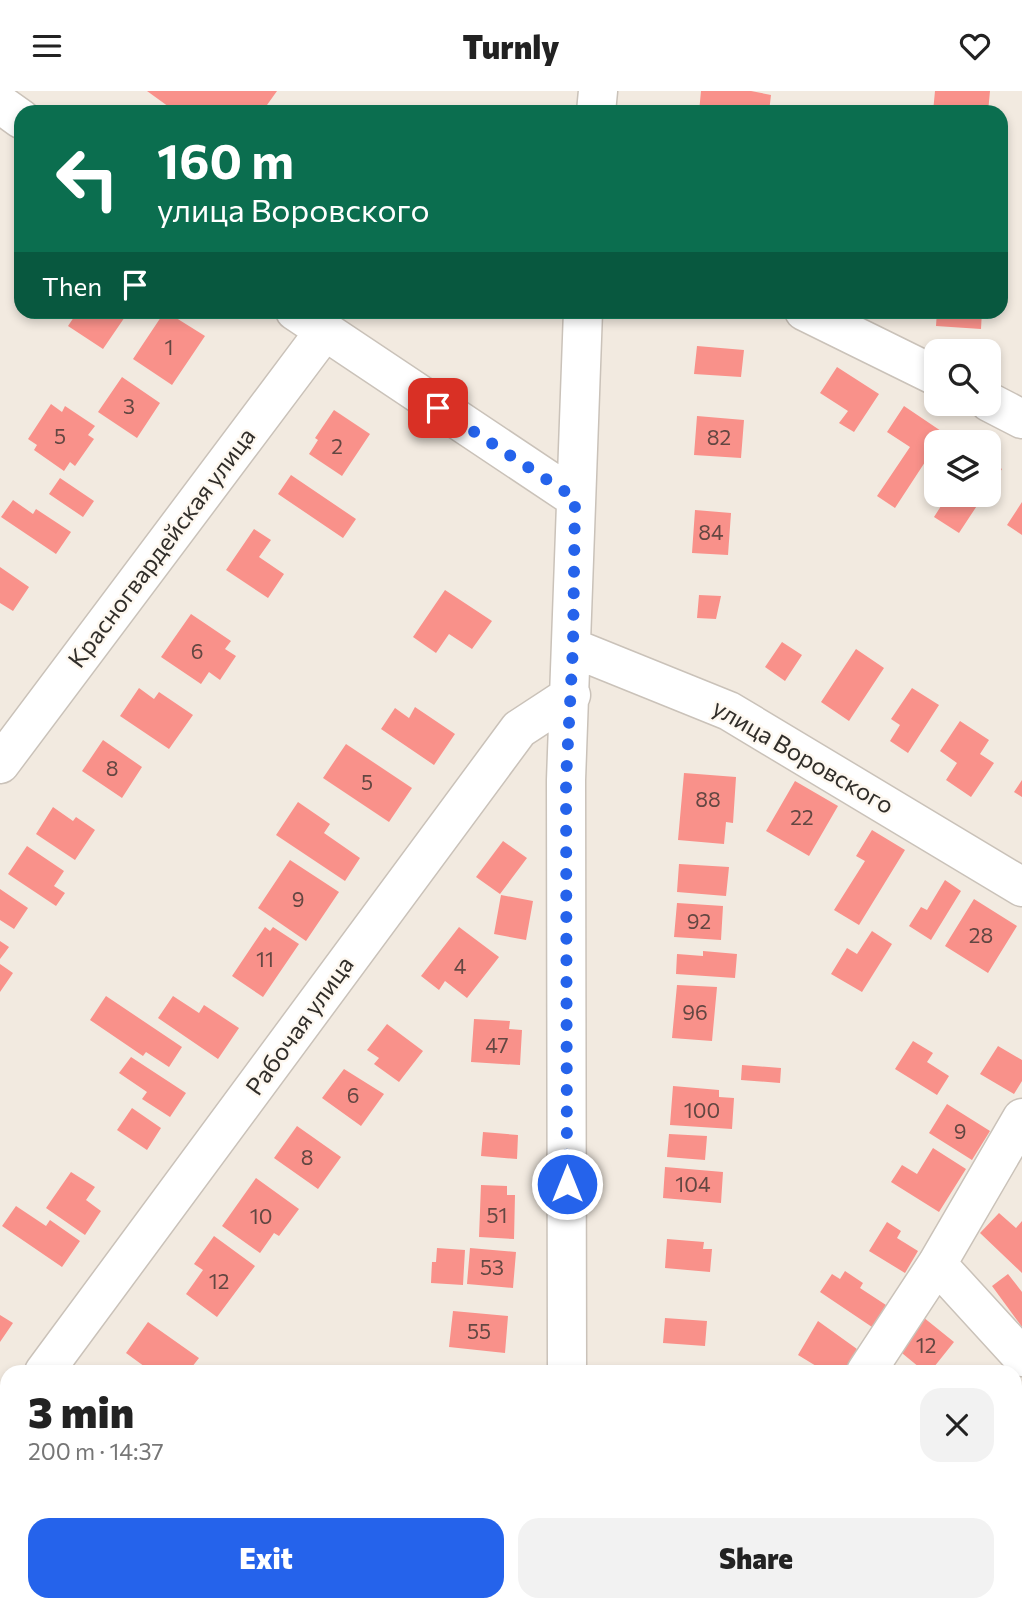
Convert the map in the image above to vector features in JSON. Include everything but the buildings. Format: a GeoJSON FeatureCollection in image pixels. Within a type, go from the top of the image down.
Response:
{"type":"FeatureCollection","features":[{"type":"Feature","properties":{"kind":"street"},"geometry":{"type":"LineString","coordinates":[[567,1365],[566,780],[573,647],[575,498],[583,319]]}},
{"type":"Feature","properties":{"kind":"street"},"geometry":{"type":"LineString","coordinates":[[820,319],[924,370]]}},
{"type":"Feature","properties":{"kind":"street"},"geometry":{"type":"LineString","coordinates":[[309,322],[575,498]]}},
{"type":"Feature","properties":{"kind":"street","name":"Красногвардейская улица"},"geometry":{"type":"LineString","coordinates":[[0,764],[309,322]]}},
{"type":"Feature","properties":{"kind":"street","name":"улица Воровского"},"geometry":{"type":"LineString","coordinates":[[573,647],[729,711],[1022,887]]}},
{"type":"Feature","properties":{"kind":"street","name":"Рабочая улица"},"geometry":{"type":"LineString","coordinates":[[49,1365],[519,729],[570,695]]}},
{"type":"Feature","properties":{"kind":"street"},"geometry":{"type":"LineString","coordinates":[[871,1365],[937,1264],[1022,1118]]}},
{"type":"Feature","properties":{"kind":"street"},"geometry":{"type":"LineString","coordinates":[[937,1264],[1022,1357]]}},
{"type":"Feature","properties":{"kind":"route"},"geometry":{"type":"LineString","coordinates":[[438,408],[575,498],[573,647],[566,780],[567,1184]]}}]}
